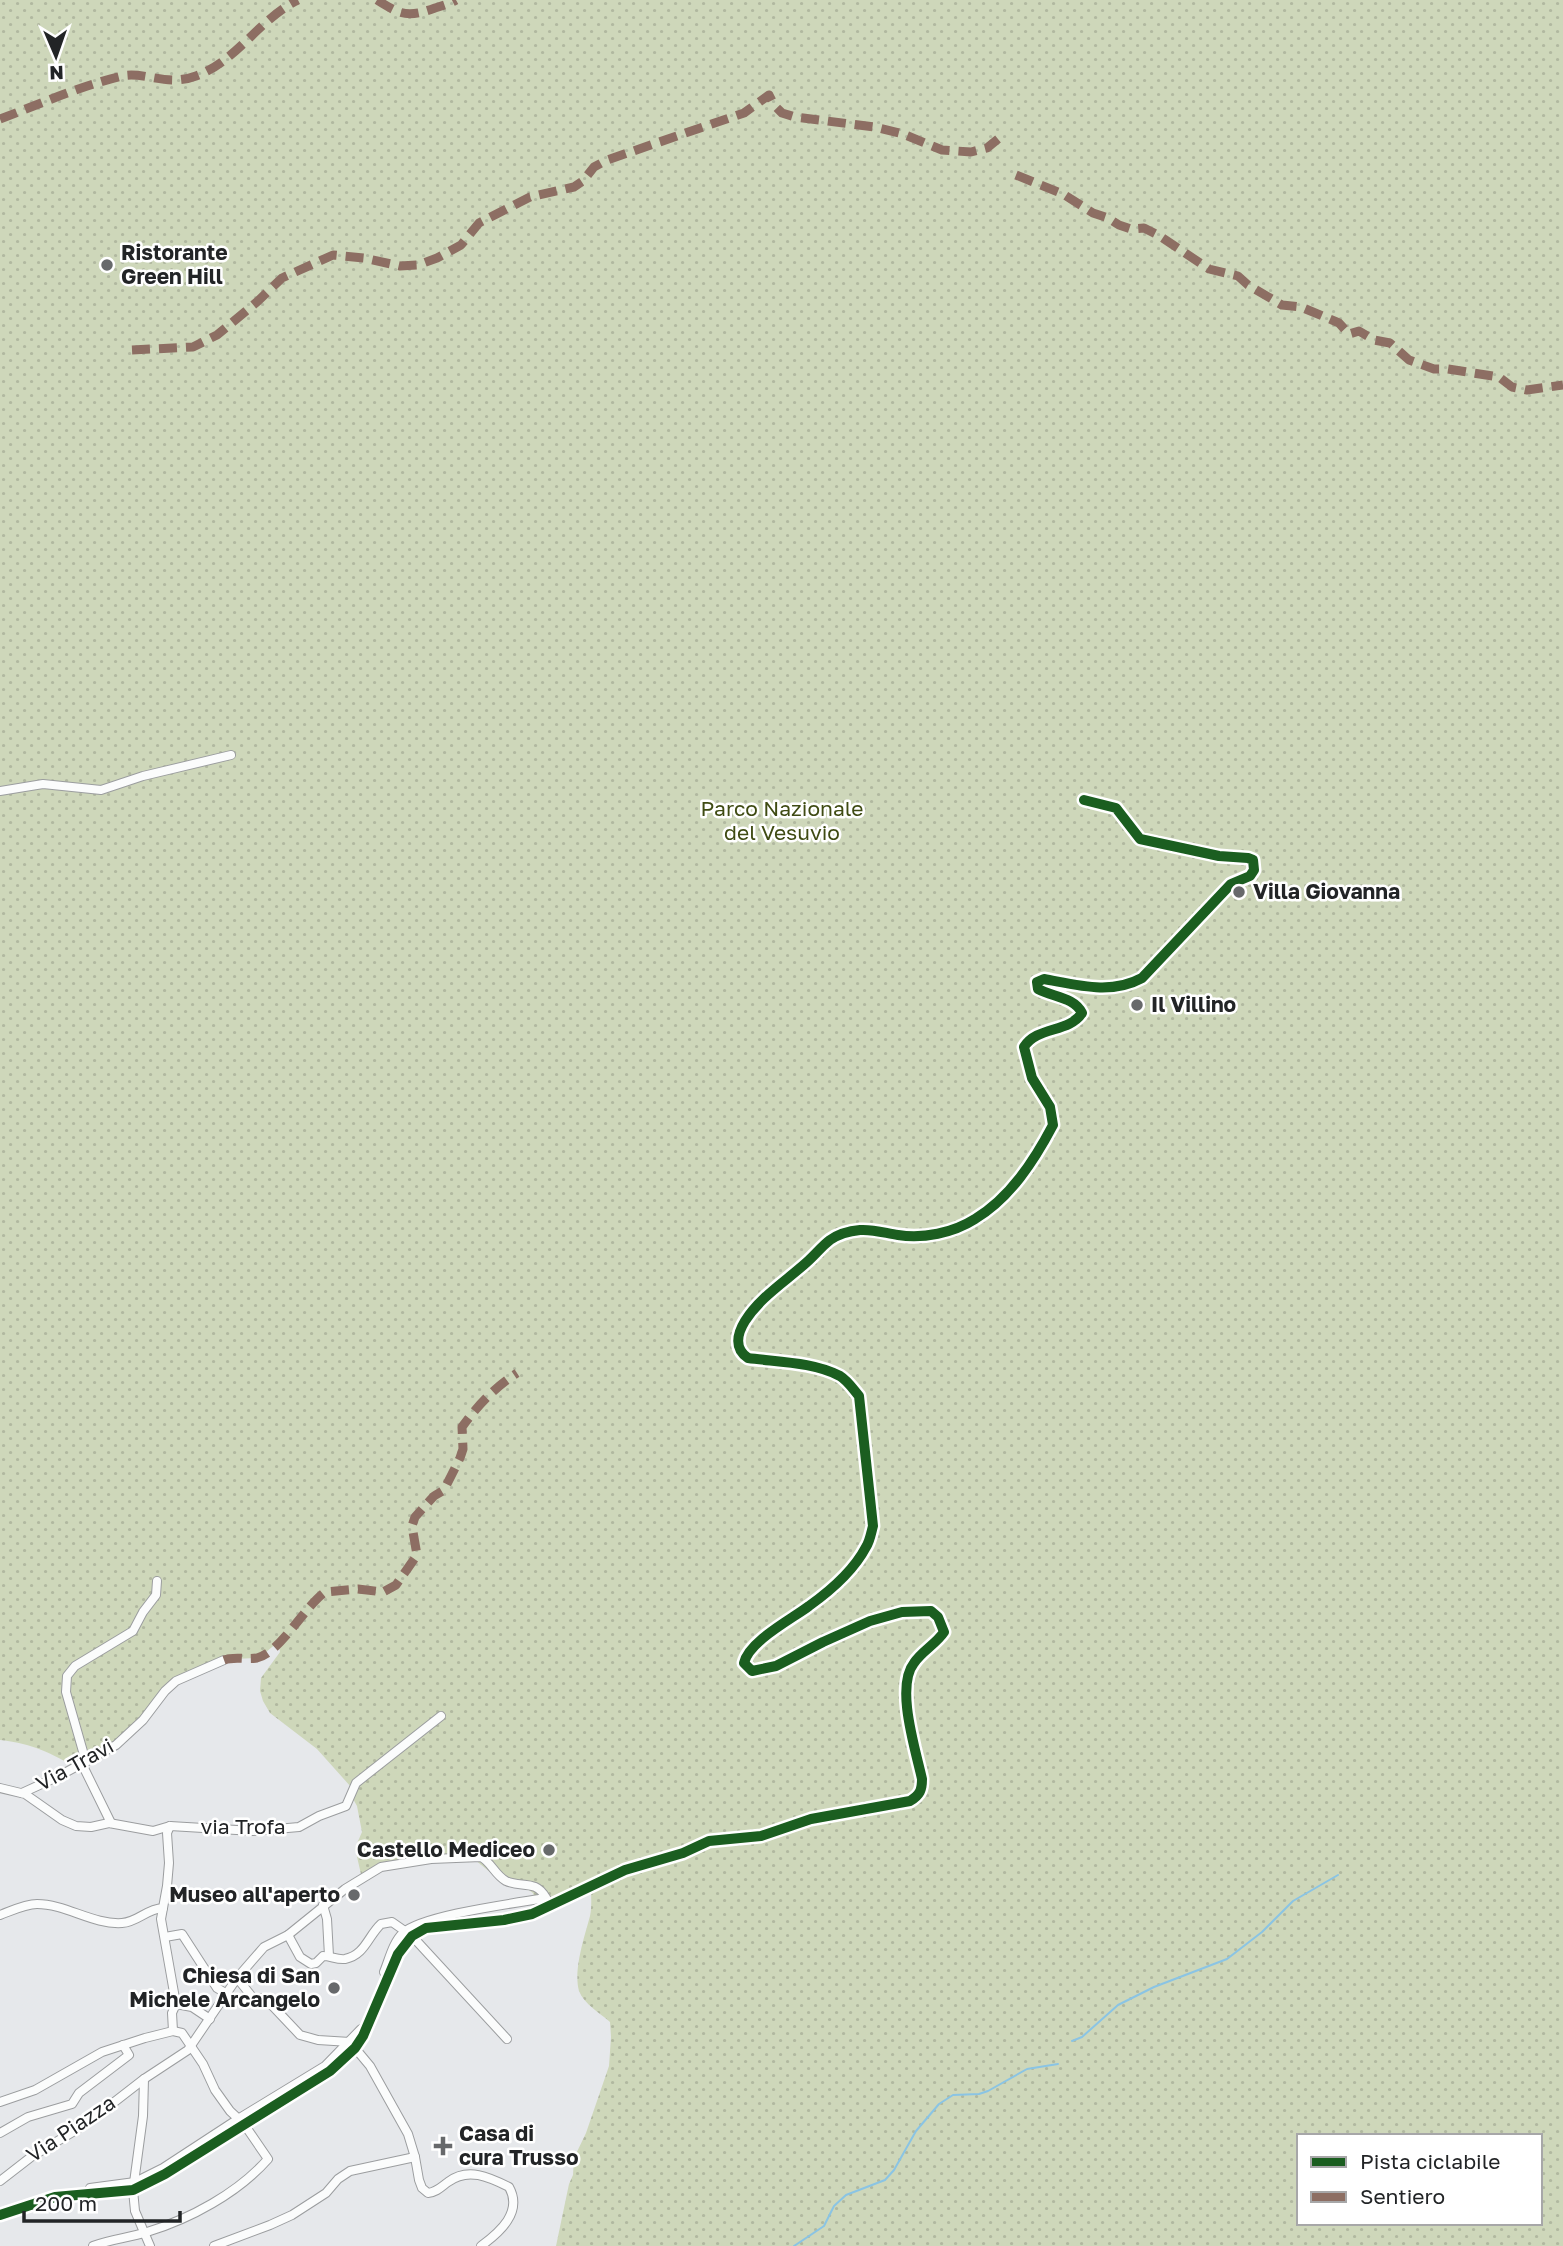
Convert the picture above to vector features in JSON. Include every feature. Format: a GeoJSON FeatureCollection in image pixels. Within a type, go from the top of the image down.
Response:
{"type":"FeatureCollection","features":[{"type":"Feature","properties":{"kind":"street"},"geometry":{"type":"LineString","coordinates":[[0,791],[43,783],[101,790],[167,770],[231,755]]}},
{"type":"Feature","properties":{"kind":"street"},"geometry":{"type":"LineString","coordinates":[[0,2215],[55,2197],[134,2186],[166,2174],[241,2122],[330,2071],[367,2028],[408,1933],[425,1922],[471,1911],[546,1902],[625,1870],[683,1853],[698,1845],[720,1839],[761,1836],[811,1819],[910,1801],[918,1797],[922,1789],[922,1779],[908,1717],[908,1675],[913,1664],[944,1632],[938,1616],[931,1611],[902,1612],[870,1621],[776,1666],[760,1671],[746,1668],[744,1662],[748,1653],[828,1591],[848,1570],[867,1546],[873,1526],[859,1396],[849,1383],[839,1376],[817,1369],[748,1358],[741,1354],[737,1345],[744,1323],[755,1307],[829,1241],[844,1232],[864,1229],[910,1237],[928,1236],[974,1220],[999,1201],[1032,1162],[1053,1125],[1053,1115],[1032,1078],[1024,1047],[1028,1040],[1038,1035],[1076,1022],[1082,1013],[1078,1005],[1071,1001],[1038,989],[1037,982],[1044,979],[1101,988],[1129,985],[1142,978],[1231,884],[1250,876],[1254,870],[1253,860],[1248,858],[1219,856],[1140,839],[1116,808],[1084,800]]}},
{"type":"Feature","properties":{"kind":"street"},"geometry":{"type":"LineString","coordinates":[[111,1823],[84,1763],[66,1692],[67,1675],[75,1666],[133,1631],[156,1595],[157,1581]]}},
{"type":"Feature","properties":{"kind":"street","name":"Via Travi"},"geometry":{"type":"LineString","coordinates":[[22,1793],[84,1763],[124,1737],[143,1720],[165,1690],[176,1681],[224,1660]]}},
{"type":"Feature","properties":{"kind":"street","name":"via Trofa"},"geometry":{"type":"LineString","coordinates":[[22,1793],[62,1820],[76,1826],[111,1823],[153,1831],[170,1826],[253,1831],[299,1827],[346,1806],[356,1783],[441,1716]]}},
{"type":"Feature","properties":{"kind":"street"},"geometry":{"type":"LineString","coordinates":[[0,1788],[22,1793]]}},
{"type":"Feature","properties":{"kind":"street"},"geometry":{"type":"LineString","coordinates":[[170,1826],[167,1833],[168,1874],[161,1919],[176,2004],[172,2013],[173,2031]]}},
{"type":"Feature","properties":{"kind":"street","name":"Via Piazza"},"geometry":{"type":"LineString","coordinates":[[0,2181],[31,2157],[86,2124],[191,2045],[237,1978],[264,1947],[288,1935],[323,1905],[381,1867],[431,1859],[486,1859],[497,1874],[508,1882],[535,1886],[542,1890],[546,1902]]}},
{"type":"Feature","properties":{"kind":"street"},"geometry":{"type":"LineString","coordinates":[[408,1933],[438,1926],[517,1918],[532,1914],[546,1902]]}},
{"type":"Feature","properties":{"kind":"street"},"geometry":{"type":"LineString","coordinates":[[0,1915],[34,1904],[121,1924],[130,1922],[149,1910],[163,1908]]}},
{"type":"Feature","properties":{"kind":"street"},"geometry":{"type":"LineString","coordinates":[[323,1905],[327,1919],[328,1956]]}},
{"type":"Feature","properties":{"kind":"street"},"geometry":{"type":"LineString","coordinates":[[288,1935],[300,1957],[306,1962],[316,1963],[323,1956],[337,1959],[353,1956],[364,1948],[376,1928],[387,1921],[392,1922],[408,1933],[507,2039]]}},
{"type":"Feature","properties":{"kind":"street"},"geometry":{"type":"LineString","coordinates":[[164,1937],[182,1934],[217,1988],[227,1994]]}},
{"type":"Feature","properties":{"kind":"street"},"geometry":{"type":"LineString","coordinates":[[237,1978],[253,1998],[265,1998],[300,2035],[352,2045],[378,2078],[408,2134],[419,2180],[428,2193],[433,2193],[464,2174],[483,2176],[509,2187],[515,2205],[511,2217],[481,2246]]}},
{"type":"Feature","properties":{"kind":"street"},"geometry":{"type":"LineString","coordinates":[[176,2004],[192,2007],[210,2019]]}},
{"type":"Feature","properties":{"kind":"street"},"geometry":{"type":"LineString","coordinates":[[0,2102],[35,2090],[84,2061],[123,2045],[173,2031],[183,2033],[215,2090],[268,2159],[235,2190],[163,2227],[93,2246]]}},
{"type":"Feature","properties":{"kind":"street"},"geometry":{"type":"LineString","coordinates":[[0,2133],[28,2117],[72,2104],[79,2093],[129,2055],[123,2045]]}},
{"type":"Feature","properties":{"kind":"street"},"geometry":{"type":"LineString","coordinates":[[144,2079],[143,2116],[134,2186],[135,2211],[150,2246]]}},
{"type":"Feature","properties":{"kind":"street"},"geometry":{"type":"LineString","coordinates":[[214,2246],[292,2215],[326,2193],[338,2179],[350,2171],[415,2157]]}},
{"type":"Feature","properties":{"kind":"street"},"geometry":{"type":"LineString","coordinates":[[0,2209],[53,2192],[134,2186]]}},
{"type":"Feature","properties":{"kind":"green space","name":"Parco Nazionale del Vesuvio"},"geometry":{"type":"Polygon","coordinates":[[[0,0],[1563,0],[1563,2246],[556,2246],[573,2175],[574,2158],[586,2133],[609,2066],[610,2022],[585,2000],[579,1991],[578,1983],[580,1953],[591,1913],[591,1888],[540,1913],[533,1893],[523,1886],[507,1886],[474,1859],[425,1861],[385,1868],[363,1883],[355,1848],[362,1832],[351,1787],[317,1749],[270,1713],[263,1701],[260,1691],[261,1678],[280,1652],[278,1642],[259,1658],[233,1659],[208,1666],[172,1683],[149,1709],[93,1762],[80,1769],[33,1747],[0,1740],[0,0]]]}},
{"type":"Feature","properties":{"kind":"waterway"},"geometry":{"type":"LineString","coordinates":[[1072,2041],[1082,2037],[1118,2005],[1154,1987],[1227,1959],[1262,1932],[1293,1901],[1338,1875]]}},
{"type":"Feature","properties":{"kind":"waterway"},"geometry":{"type":"LineString","coordinates":[[794,2246],[824,2226],[834,2206],[846,2195],[885,2180],[894,2170],[916,2131],[939,2104],[953,2095],[988,2091],[1027,2069],[1058,2064]]}},
{"type":"Feature","properties":{"kind":"marked path"},"geometry":{"type":"LineString","coordinates":[[0,119],[75,90],[122,76],[139,75],[166,80],[196,76],[224,60],[271,18],[298,0]]}},
{"type":"Feature","properties":{"kind":"marked path"},"geometry":{"type":"LineString","coordinates":[[377,0],[399,12],[411,14],[456,0]]}},
{"type":"Feature","properties":{"kind":"marked path"},"geometry":{"type":"LineString","coordinates":[[132,350],[193,347],[217,335],[282,278],[333,255],[400,266],[418,265],[437,258],[461,245],[479,223],[530,197],[574,187],[583,181],[594,167],[607,160],[744,113],[769,95],[782,113],[875,127],[903,134],[942,150],[971,152],[987,148],[998,139]]}},
{"type":"Feature","properties":{"kind":"marked path"},"geometry":{"type":"LineString","coordinates":[[1016,175],[1063,194],[1119,225],[1131,229],[1144,228],[1209,269],[1238,276],[1282,305],[1301,307],[1339,323],[1349,334],[1359,331],[1374,340],[1390,343],[1409,360],[1434,369],[1499,377],[1512,387],[1527,390],[1563,385]]}},
{"type":"Feature","properties":{"kind":"marked path"},"geometry":{"type":"LineString","coordinates":[[224,1660],[257,1658],[266,1654],[325,1592],[358,1589],[383,1592],[396,1585],[417,1555],[412,1526],[415,1517],[434,1496],[444,1490],[460,1458],[463,1449],[462,1427],[487,1397],[517,1373]]}},
{"type":"Feature","properties":{"kind":"cycle path"},"geometry":{"type":"LineString","coordinates":[[0,2215],[55,2197],[133,2190],[165,2174],[330,2071],[355,2048],[363,2036],[398,1954],[412,1936],[426,1928],[504,1920],[532,1914],[625,1870],[683,1853],[709,1841],[761,1836],[811,1819],[910,1801],[918,1794],[922,1779],[909,1720],[906,1687],[914,1663],[944,1632],[938,1617],[931,1611],[902,1612],[870,1621],[776,1666],[752,1671],[744,1663],[762,1639],[817,1600],[848,1572],[867,1545],[873,1526],[859,1396],[843,1378],[830,1371],[807,1365],[748,1358],[740,1350],[739,1336],[745,1321],[758,1304],[837,1236],[865,1230],[908,1236],[938,1234],[966,1224],[999,1201],[1029,1165],[1053,1125],[1050,1107],[1032,1078],[1024,1047],[1030,1040],[1069,1024],[1082,1013],[1069,1000],[1038,989],[1037,982],[1044,979],[1081,986],[1106,987],[1142,978],[1231,884],[1250,876],[1254,870],[1253,860],[1248,858],[1219,856],[1140,839],[1116,808],[1084,800]]}},
{"type":"Feature","properties":{"kind":"place","name":"Ristorante Green Hill"},"geometry":{"type":"Point","coordinates":[107,265]}},
{"type":"Feature","properties":{"kind":"place","name":"Villa Giovanna"},"geometry":{"type":"Point","coordinates":[1239,892]}},
{"type":"Feature","properties":{"kind":"place","name":"Il Villino"},"geometry":{"type":"Point","coordinates":[1137,1005]}},
{"type":"Feature","properties":{"kind":"place","name":"Castello Mediceo"},"geometry":{"type":"Point","coordinates":[549,1850]}},
{"type":"Feature","properties":{"kind":"place","name":"Museo all'aperto"},"geometry":{"type":"Point","coordinates":[354,1895]}},
{"type":"Feature","properties":{"kind":"place","name":"Chiesa di San Michele Arcangelo"},"geometry":{"type":"Point","coordinates":[334,1988]}},
{"type":"Feature","properties":{"kind":"place","name":"Casa di cura Trusso"},"geometry":{"type":"Point","coordinates":[443,2146]}}]}
